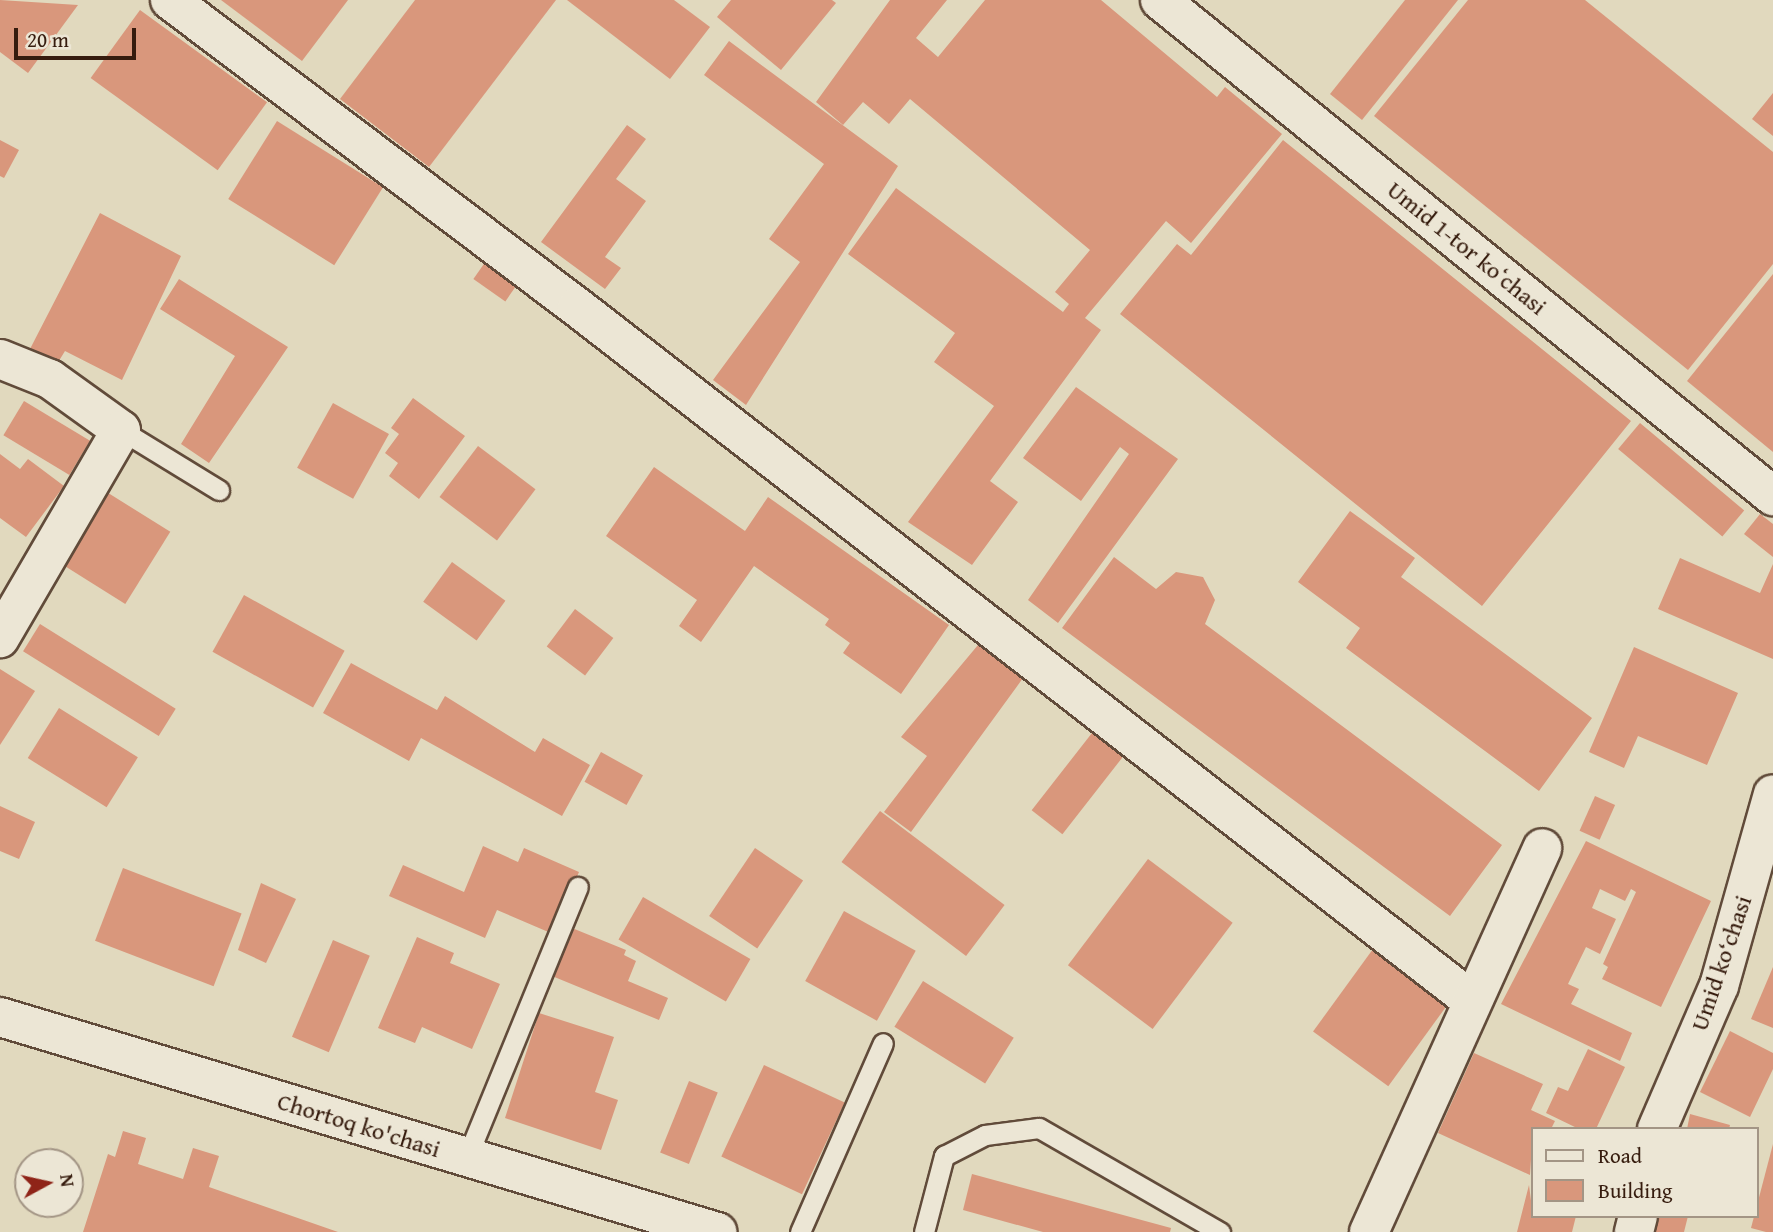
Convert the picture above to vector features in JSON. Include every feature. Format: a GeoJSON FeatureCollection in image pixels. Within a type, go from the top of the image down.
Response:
{"type":"FeatureCollection","features":[{"type":"Feature","properties":{"kind":"street"},"geometry":{"type":"LineString","coordinates":[[170,0],[577,307],[1471,1000]]}},
{"type":"Feature","properties":{"kind":"street","name":"Umid 1-tor koʻchasi"},"geometry":{"type":"LineString","coordinates":[[1160,0],[1773,496]]}},
{"type":"Feature","properties":{"kind":"street"},"geometry":{"type":"LineString","coordinates":[[0,359],[50,379],[121,430],[0,638]]}},
{"type":"Feature","properties":{"kind":"street","name":"Umid ko‘chasi"},"geometry":{"type":"LineString","coordinates":[[1658,1127],[1719,986],[1773,794]]}},
{"type":"Feature","properties":{"kind":"street"},"geometry":{"type":"LineString","coordinates":[[1369,1232],[1471,1000],[1542,848]]}},
{"type":"Feature","properties":{"kind":"street","name":"Chortoq ko'chasi"},"geometry":{"type":"LineString","coordinates":[[0,1017],[718,1232]]}},
{"type":"Feature","properties":{"kind":"lane"},"geometry":{"type":"LineString","coordinates":[[121,430],[219,490]]}},
{"type":"Feature","properties":{"kind":"lane"},"geometry":{"type":"LineString","coordinates":[[467,1157],[578,887]]}},
{"type":"Feature","properties":{"kind":"lane"},"geometry":{"type":"LineString","coordinates":[[800,1232],[883,1043]]}},
{"type":"Feature","properties":{"kind":"lane"},"geometry":{"type":"LineString","coordinates":[[924,1232],[944,1156],[985,1135],[1039,1128],[1220,1232]]}},
{"type":"Feature","properties":{"kind":"building"},"geometry":{"type":"Polygon","coordinates":[[[0,0],[78,5],[28,73],[0,52],[0,0]]]}},
{"type":"Feature","properties":{"kind":"building"},"geometry":{"type":"Polygon","coordinates":[[[221,0],[348,0],[302,61],[221,0]]]}},
{"type":"Feature","properties":{"kind":"building"},"geometry":{"type":"Polygon","coordinates":[[[415,0],[556,0],[429,167],[340,99],[415,0]]]}},
{"type":"Feature","properties":{"kind":"building"},"geometry":{"type":"Polygon","coordinates":[[[567,0],[674,0],[710,27],[670,79],[567,0]]]}},
{"type":"Feature","properties":{"kind":"building"},"geometry":{"type":"Polygon","coordinates":[[[731,0],[832,0],[836,3],[781,70],[717,17],[731,0]]]}},
{"type":"Feature","properties":{"kind":"building"},"geometry":{"type":"Polygon","coordinates":[[[890,0],[947,0],[916,38],[938,57],[985,0],[1101,0],[1217,97],[1225,87],[1282,134],[1191,243],[1166,221],[1085,318],[1101,330],[990,481],[1018,502],[972,565],[908,522],[994,406],[934,362],[955,333],[848,254],[896,188],[1063,312],[1069,304],[1055,292],[1090,250],[910,99],[889,124],[863,102],[843,125],[816,102],[890,0]]]}},
{"type":"Feature","properties":{"kind":"building"},"geometry":{"type":"Polygon","coordinates":[[[1405,0],[1458,0],[1362,120],[1330,94],[1405,0]]]}},
{"type":"Feature","properties":{"kind":"building"},"geometry":{"type":"Polygon","coordinates":[[[1468,0],[1585,0],[1773,152],[1773,264],[1688,370],[1374,116],[1468,0]]]}},
{"type":"Feature","properties":{"kind":"building"},"geometry":{"type":"Polygon","coordinates":[[[140,10],[267,102],[218,170],[91,78],[140,10]]]}},
{"type":"Feature","properties":{"kind":"building"},"geometry":{"type":"Polygon","coordinates":[[[729,41],[898,166],[746,405],[713,380],[800,262],[769,239],[824,164],[704,75],[729,41]]]}},
{"type":"Feature","properties":{"kind":"building"},"geometry":{"type":"Polygon","coordinates":[[[1773,93],[1773,136],[1752,119],[1773,93]]]}},
{"type":"Feature","properties":{"kind":"building"},"geometry":{"type":"Polygon","coordinates":[[[277,121],[383,187],[334,265],[228,199],[277,121]]]}},
{"type":"Feature","properties":{"kind":"building"},"geometry":{"type":"Polygon","coordinates":[[[627,125],[646,139],[616,179],[646,201],[605,257],[621,268],[605,289],[541,242],[627,125]]]}},
{"type":"Feature","properties":{"kind":"building"},"geometry":{"type":"Polygon","coordinates":[[[0,140],[19,150],[4,178],[0,176],[0,140]]]}},
{"type":"Feature","properties":{"kind":"building"},"geometry":{"type":"Polygon","coordinates":[[[1283,140],[1631,421],[1482,606],[1120,314],[1177,244],[1191,255],[1283,140]]]}},
{"type":"Feature","properties":{"kind":"building"},"geometry":{"type":"Polygon","coordinates":[[[100,213],[181,256],[122,380],[65,351],[57,364],[30,349],[100,213]]]}},
{"type":"Feature","properties":{"kind":"building"},"geometry":{"type":"Polygon","coordinates":[[[486,261],[518,283],[505,301],[473,279],[486,261]]]}},
{"type":"Feature","properties":{"kind":"building"},"geometry":{"type":"Polygon","coordinates":[[[1773,274],[1773,452],[1687,381],[1773,274]]]}},
{"type":"Feature","properties":{"kind":"building"},"geometry":{"type":"Polygon","coordinates":[[[179,279],[288,347],[209,463],[181,444],[235,356],[160,309],[179,279]]]}},
{"type":"Feature","properties":{"kind":"building"},"geometry":{"type":"Polygon","coordinates":[[[1076,387],[1178,459],[1058,623],[1028,600],[1129,454],[1120,447],[1081,501],[1023,458],[1076,387]]]}},
{"type":"Feature","properties":{"kind":"building"},"geometry":{"type":"Polygon","coordinates":[[[413,398],[465,436],[419,499],[389,476],[398,463],[385,453],[399,434],[391,428],[413,398]]]}},
{"type":"Feature","properties":{"kind":"building"},"geometry":{"type":"Polygon","coordinates":[[[24,401],[90,441],[69,475],[3,435],[24,401]]]}},
{"type":"Feature","properties":{"kind":"building"},"geometry":{"type":"Polygon","coordinates":[[[333,403],[389,434],[353,499],[297,468],[333,403]]]}},
{"type":"Feature","properties":{"kind":"building"},"geometry":{"type":"Polygon","coordinates":[[[1640,423],[1744,510],[1722,536],[1618,449],[1640,423]]]}},
{"type":"Feature","properties":{"kind":"building"},"geometry":{"type":"Polygon","coordinates":[[[478,446],[536,489],[497,540],[439,497],[478,446]]]}},
{"type":"Feature","properties":{"kind":"building"},"geometry":{"type":"Polygon","coordinates":[[[0,454],[20,469],[28,459],[64,486],[26,537],[0,518],[0,454]]]}},
{"type":"Feature","properties":{"kind":"building"},"geometry":{"type":"Polygon","coordinates":[[[654,467],[745,531],[768,497],[949,625],[901,694],[843,653],[850,643],[825,625],[829,619],[754,566],[701,642],[679,626],[697,600],[606,536],[654,467]]]}},
{"type":"Feature","properties":{"kind":"building"},"geometry":{"type":"Polygon","coordinates":[[[105,491],[170,532],[125,604],[60,563],[105,491]]]}},
{"type":"Feature","properties":{"kind":"building"},"geometry":{"type":"Polygon","coordinates":[[[1350,511],[1415,558],[1401,577],[1592,718],[1539,791],[1346,648],[1360,628],[1298,582],[1350,511]]]}},
{"type":"Feature","properties":{"kind":"building"},"geometry":{"type":"Polygon","coordinates":[[[1760,514],[1773,524],[1773,557],[1744,534],[1760,514]]]}},
{"type":"Feature","properties":{"kind":"building"},"geometry":{"type":"Polygon","coordinates":[[[1114,557],[1156,589],[1176,572],[1203,577],[1215,600],[1205,624],[1502,845],[1450,916],[1062,628],[1114,557]]]}},
{"type":"Feature","properties":{"kind":"building"},"geometry":{"type":"Polygon","coordinates":[[[1680,558],[1760,593],[1773,564],[1773,659],[1658,609],[1680,558]]]}},
{"type":"Feature","properties":{"kind":"building"},"geometry":{"type":"Polygon","coordinates":[[[452,562],[505,601],[477,640],[423,602],[452,562]]]}},
{"type":"Feature","properties":{"kind":"building"},"geometry":{"type":"Polygon","coordinates":[[[244,595],[345,651],[313,708],[212,652],[244,595]]]}},
{"type":"Feature","properties":{"kind":"building"},"geometry":{"type":"Polygon","coordinates":[[[575,609],[613,638],[585,675],[547,647],[575,609]]]}},
{"type":"Feature","properties":{"kind":"building"},"geometry":{"type":"Polygon","coordinates":[[[40,624],[176,709],[159,736],[23,651],[40,624]]]}},
{"type":"Feature","properties":{"kind":"building"},"geometry":{"type":"Polygon","coordinates":[[[978,645],[1023,678],[911,832],[884,812],[927,756],[901,737],[978,645]]]}},
{"type":"Feature","properties":{"kind":"building"},"geometry":{"type":"Polygon","coordinates":[[[1634,647],[1738,693],[1707,765],[1638,736],[1624,768],[1589,752],[1634,647]]]}},
{"type":"Feature","properties":{"kind":"building"},"geometry":{"type":"Polygon","coordinates":[[[351,663],[437,710],[445,696],[535,752],[543,738],[590,765],[562,816],[421,738],[409,761],[323,713],[351,663]]]}},
{"type":"Feature","properties":{"kind":"building"},"geometry":{"type":"Polygon","coordinates":[[[0,669],[35,691],[0,745],[0,669]]]}},
{"type":"Feature","properties":{"kind":"building"},"geometry":{"type":"Polygon","coordinates":[[[59,708],[138,757],[107,807],[28,758],[59,708]]]}},
{"type":"Feature","properties":{"kind":"building"},"geometry":{"type":"Polygon","coordinates":[[[1092,733],[1123,757],[1062,834],[1032,810],[1092,733]]]}},
{"type":"Feature","properties":{"kind":"building"},"geometry":{"type":"Polygon","coordinates":[[[601,752],[643,775],[626,805],[585,782],[601,752]]]}},
{"type":"Feature","properties":{"kind":"building"},"geometry":{"type":"Polygon","coordinates":[[[1595,796],[1615,805],[1600,840],[1580,831],[1595,796]]]}},
{"type":"Feature","properties":{"kind":"building"},"geometry":{"type":"Polygon","coordinates":[[[0,806],[35,822],[19,859],[0,851],[0,806]]]}},
{"type":"Feature","properties":{"kind":"building"},"geometry":{"type":"Polygon","coordinates":[[[880,811],[1005,905],[966,956],[841,862],[880,811]]]}},
{"type":"Feature","properties":{"kind":"building"},"geometry":{"type":"Polygon","coordinates":[[[1586,841],[1711,901],[1661,1007],[1602,979],[1608,967],[1603,964],[1636,892],[1631,889],[1625,901],[1600,889],[1592,908],[1616,919],[1600,954],[1586,947],[1568,984],[1579,989],[1571,1004],[1632,1033],[1620,1061],[1501,1004],[1586,841]]]}},
{"type":"Feature","properties":{"kind":"building"},"geometry":{"type":"Polygon","coordinates":[[[483,846],[518,862],[524,848],[579,872],[553,934],[497,910],[485,938],[389,896],[403,865],[464,892],[483,846]]]}},
{"type":"Feature","properties":{"kind":"building"},"geometry":{"type":"Polygon","coordinates":[[[755,848],[803,880],[757,948],[709,916],[755,848]]]}},
{"type":"Feature","properties":{"kind":"building"},"geometry":{"type":"Polygon","coordinates":[[[1148,859],[1233,923],[1153,1029],[1068,965],[1148,859]]]}},
{"type":"Feature","properties":{"kind":"building"},"geometry":{"type":"Polygon","coordinates":[[[123,868],[242,914],[214,986],[95,941],[123,868]]]}},
{"type":"Feature","properties":{"kind":"building"},"geometry":{"type":"Polygon","coordinates":[[[261,883],[296,899],[266,963],[238,950],[261,883]]]}},
{"type":"Feature","properties":{"kind":"building"},"geometry":{"type":"Polygon","coordinates":[[[643,897],[750,959],[726,1001],[618,939],[643,897]]]}},
{"type":"Feature","properties":{"kind":"building"},"geometry":{"type":"Polygon","coordinates":[[[844,911],[916,951],[877,1021],[805,981],[844,911]]]}},
{"type":"Feature","properties":{"kind":"building"},"geometry":{"type":"Polygon","coordinates":[[[572,928],[626,950],[624,955],[636,961],[628,981],[668,998],[659,1020],[552,976],[572,928]]]}},
{"type":"Feature","properties":{"kind":"building"},"geometry":{"type":"Polygon","coordinates":[[[417,937],[454,953],[450,963],[500,984],[472,1049],[422,1027],[415,1043],[378,1028],[417,937]]]}},
{"type":"Feature","properties":{"kind":"building"},"geometry":{"type":"Polygon","coordinates":[[[333,940],[370,956],[329,1052],[292,1037],[333,940]]]}},
{"type":"Feature","properties":{"kind":"building"},"geometry":{"type":"Polygon","coordinates":[[[1373,949],[1448,1004],[1388,1086],[1313,1032],[1373,949]]]}},
{"type":"Feature","properties":{"kind":"building"},"geometry":{"type":"Polygon","coordinates":[[[1773,967],[1773,1028],[1751,1019],[1773,967]]]}},
{"type":"Feature","properties":{"kind":"building"},"geometry":{"type":"Polygon","coordinates":[[[923,981],[1014,1038],[985,1083],[894,1027],[923,981]]]}},
{"type":"Feature","properties":{"kind":"building"},"geometry":{"type":"Polygon","coordinates":[[[539,1013],[614,1037],[595,1092],[618,1100],[601,1150],[505,1118],[539,1013]]]}},
{"type":"Feature","properties":{"kind":"building"},"geometry":{"type":"Polygon","coordinates":[[[1730,1031],[1773,1053],[1773,1069],[1750,1117],[1700,1092],[1730,1031]]]}},
{"type":"Feature","properties":{"kind":"building"},"geometry":{"type":"Polygon","coordinates":[[[1588,1049],[1625,1067],[1597,1127],[1575,1127],[1546,1113],[1558,1087],[1568,1091],[1588,1049]]]}},
{"type":"Feature","properties":{"kind":"building"},"geometry":{"type":"Polygon","coordinates":[[[1474,1053],[1543,1084],[1531,1110],[1555,1121],[1552,1127],[1532,1127],[1530,1175],[1438,1133],[1474,1053]]]}},
{"type":"Feature","properties":{"kind":"building"},"geometry":{"type":"Polygon","coordinates":[[[764,1065],[845,1103],[802,1194],[721,1157],[764,1065]]]}},
{"type":"Feature","properties":{"kind":"building"},"geometry":{"type":"Polygon","coordinates":[[[689,1081],[718,1093],[689,1164],[660,1152],[689,1081]]]}},
{"type":"Feature","properties":{"kind":"building"},"geometry":{"type":"Polygon","coordinates":[[[1690,1114],[1730,1125],[1730,1127],[1687,1127],[1690,1114]]]}},
{"type":"Feature","properties":{"kind":"building"},"geometry":{"type":"Polygon","coordinates":[[[123,1131],[146,1138],[138,1164],[183,1179],[193,1148],[219,1156],[209,1187],[338,1232],[83,1232],[108,1154],[115,1157],[123,1131]]]}},
{"type":"Feature","properties":{"kind":"building"},"geometry":{"type":"Polygon","coordinates":[[[1773,1144],[1773,1232],[1751,1228],[1754,1218],[1759,1218],[1759,1197],[1773,1144]]]}},
{"type":"Feature","properties":{"kind":"building"},"geometry":{"type":"Polygon","coordinates":[[[972,1174],[1171,1228],[1170,1232],[1043,1232],[963,1210],[972,1174]]]}},
{"type":"Feature","properties":{"kind":"building"},"geometry":{"type":"Polygon","coordinates":[[[1529,1185],[1532,1218],[1576,1218],[1572,1232],[1517,1232],[1529,1185]]]}},
{"type":"Feature","properties":{"kind":"building"},"geometry":{"type":"Polygon","coordinates":[[[1652,1218],[1688,1218],[1684,1232],[1649,1232],[1652,1218]]]}}]}
